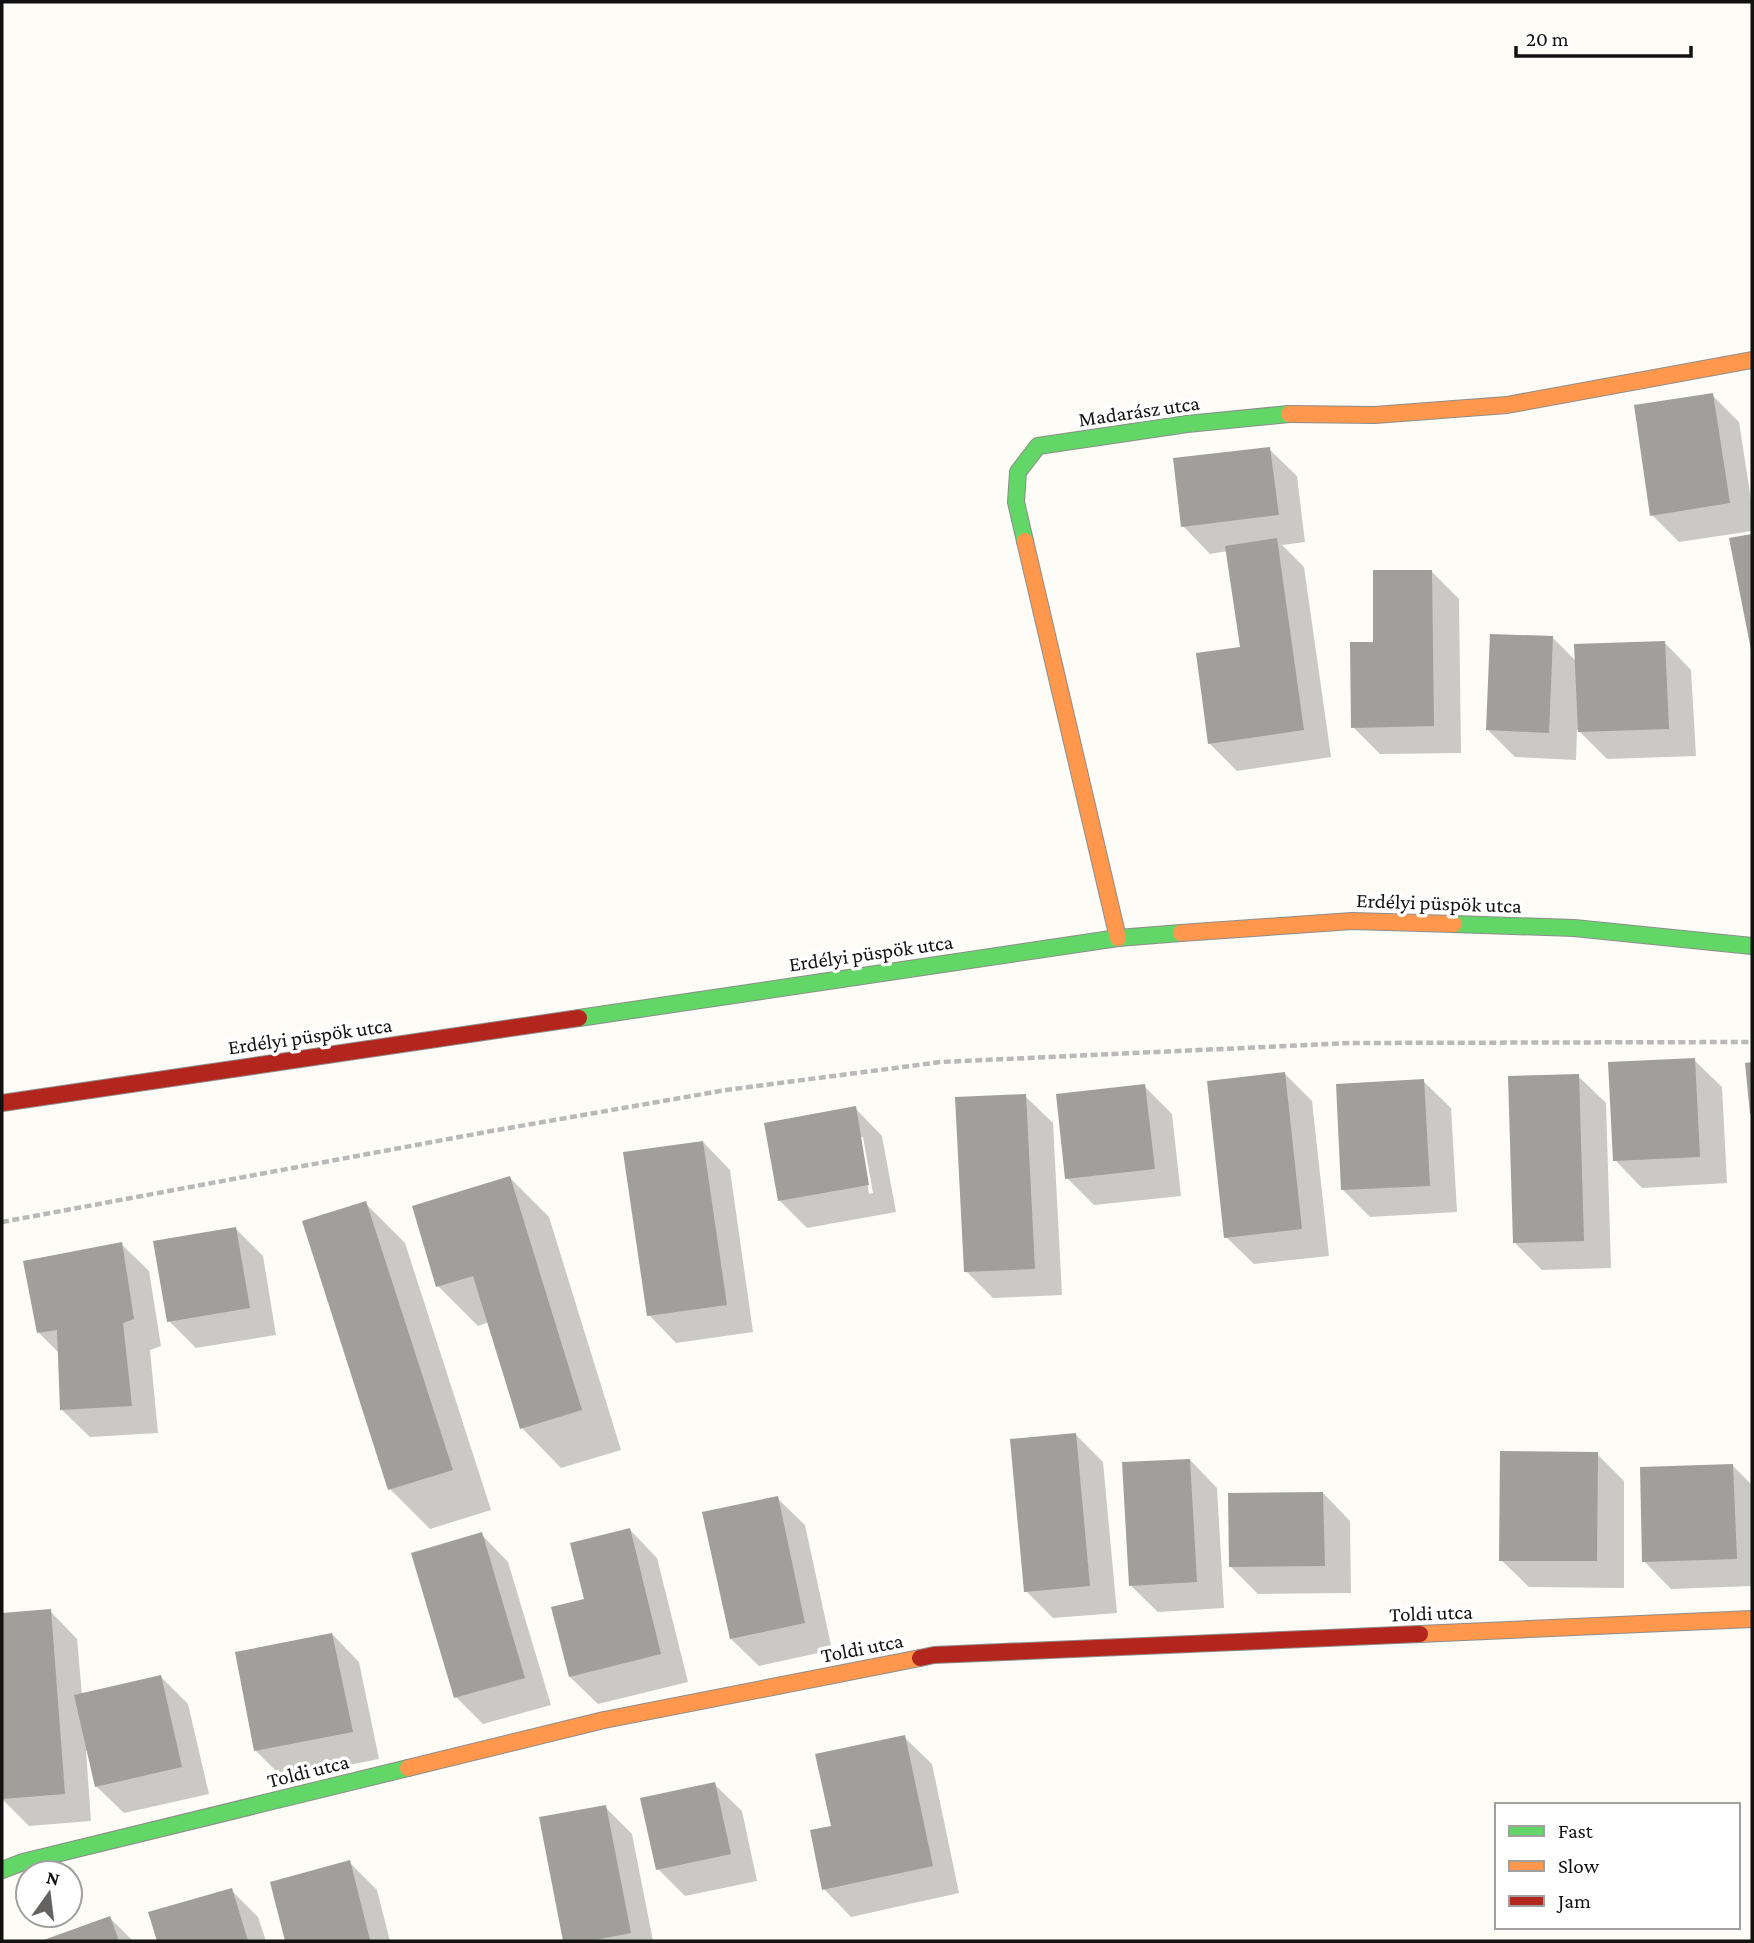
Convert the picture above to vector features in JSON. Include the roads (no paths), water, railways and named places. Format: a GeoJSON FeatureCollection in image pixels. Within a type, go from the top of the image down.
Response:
{"type":"FeatureCollection","features":[{"type":"Feature","properties":{"kind":"street","name":"Madarász utca"},"geometry":{"type":"LineString","coordinates":[[1118,938],[1016,502],[1018,472],[1038,446],[1186,424],[1284,414],[1375,415],[1507,405],[1752,360]]}},
{"type":"Feature","properties":{"kind":"street","name":"Erdélyi püspök utca"},"geometry":{"type":"LineString","coordinates":[[2,1103],[1118,938],[1352,920],[1574,928],[1752,946]]}},
{"type":"Feature","properties":{"kind":"street","name":"Toldi utca"},"geometry":{"type":"LineString","coordinates":[[2,1870],[23,1862],[604,1720],[934,1655],[1752,1619]]}}]}
